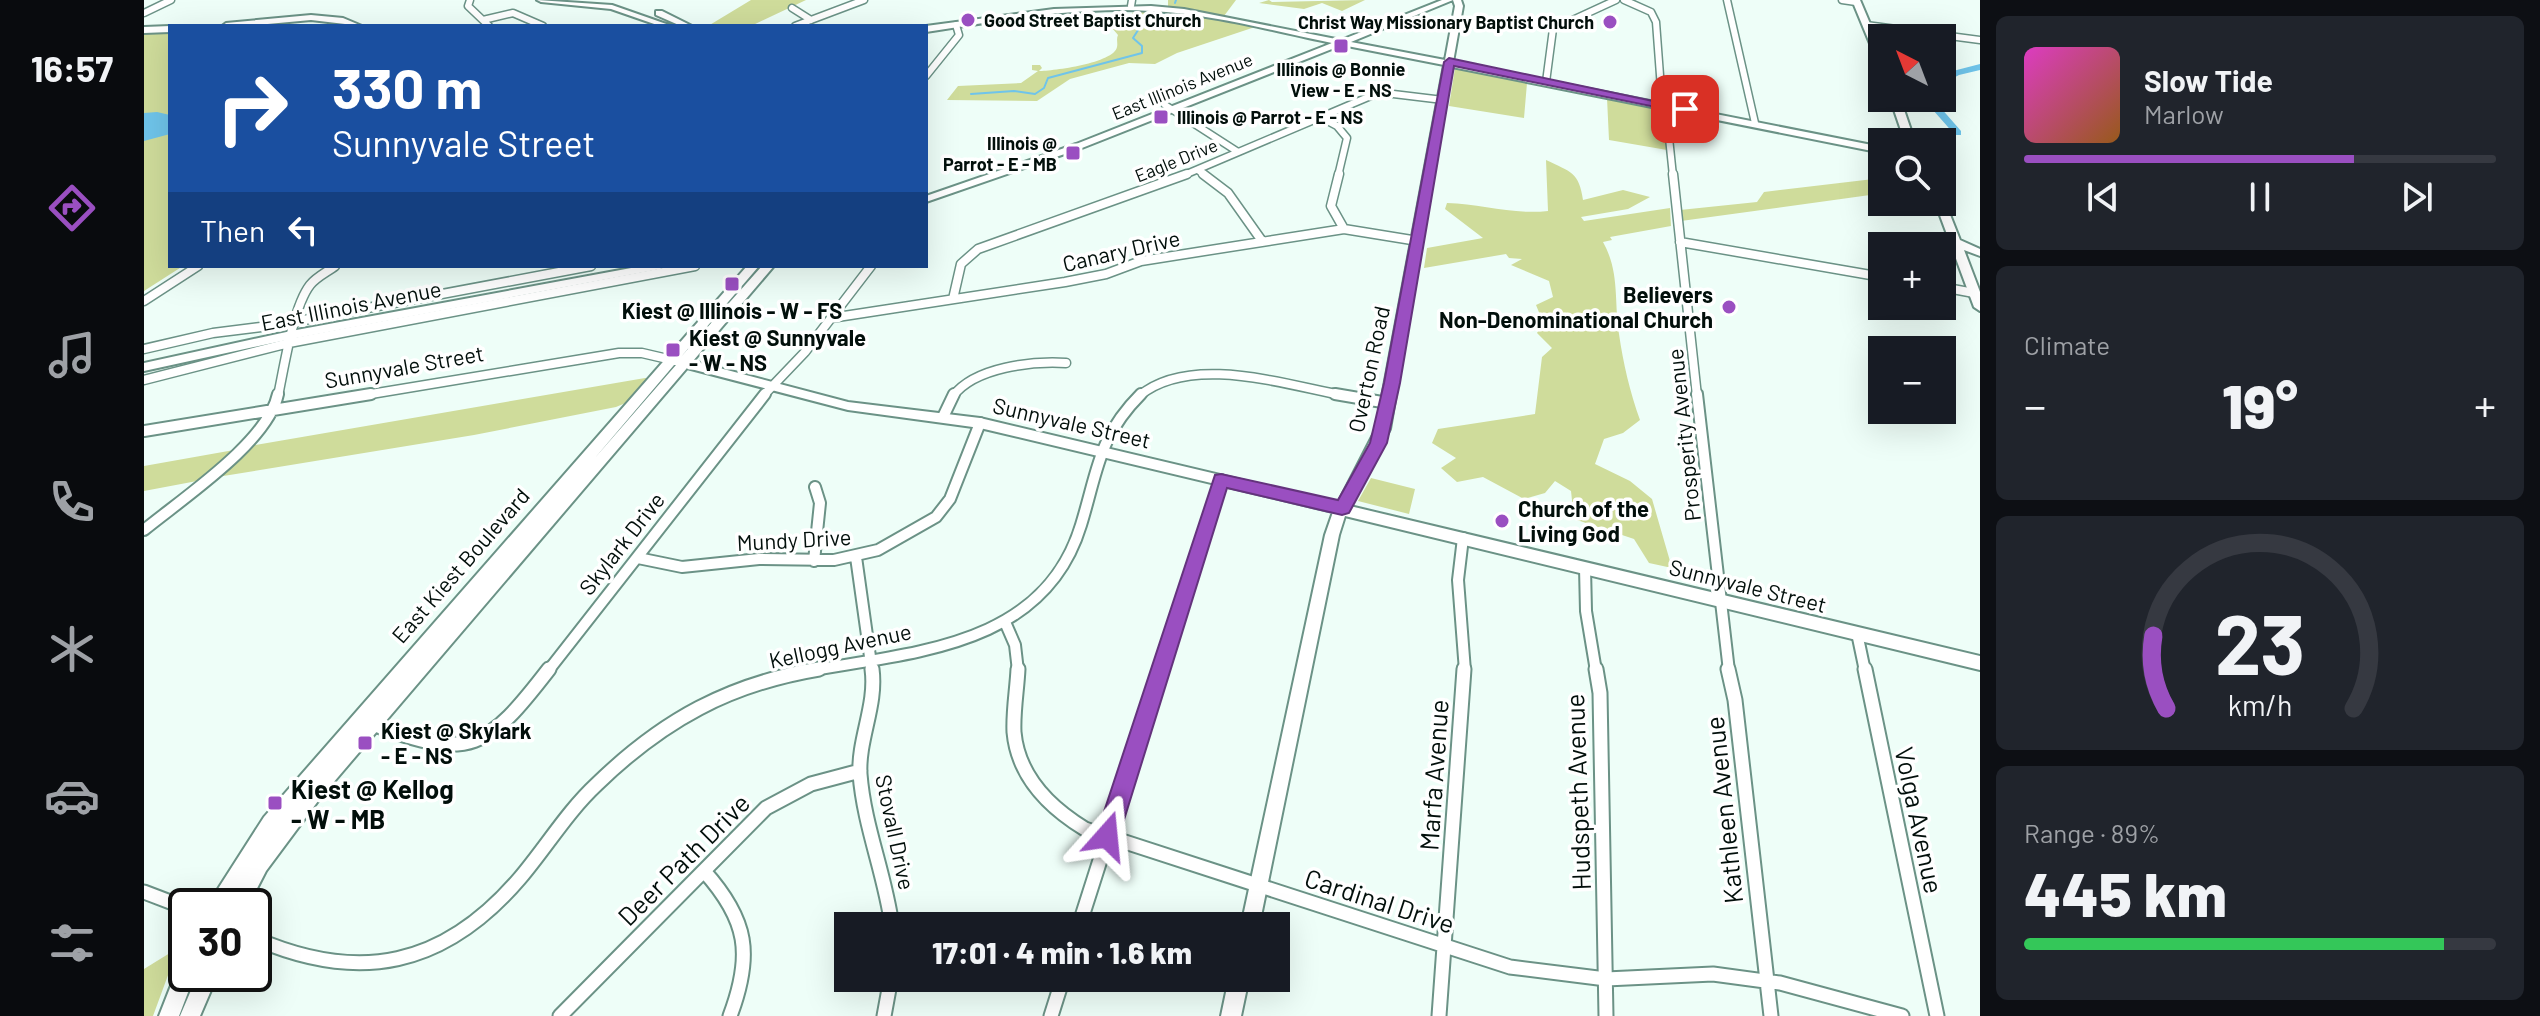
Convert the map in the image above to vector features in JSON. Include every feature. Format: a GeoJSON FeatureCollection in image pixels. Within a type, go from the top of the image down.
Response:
{"type":"FeatureCollection","features":[{"type":"Feature","properties":{"kind":"street"},"geometry":{"type":"LineString","coordinates":[[144,13],[171,0]]}},
{"type":"Feature","properties":{"kind":"street"},"geometry":{"type":"LineString","coordinates":[[470,0],[468,6],[487,24]]}},
{"type":"Feature","properties":{"kind":"street"},"geometry":{"type":"LineString","coordinates":[[541,0],[612,7],[662,24]]}},
{"type":"Feature","properties":{"kind":"street"},"geometry":{"type":"LineString","coordinates":[[608,0],[652,10],[684,24]]}},
{"type":"Feature","properties":{"kind":"street"},"geometry":{"type":"LineString","coordinates":[[800,24],[864,0]]}},
{"type":"Feature","properties":{"kind":"street","name":"East Illinois Avenue"},"geometry":{"type":"LineString","coordinates":[[928,198],[1344,41],[1433,0]]}},
{"type":"Feature","properties":{"kind":"street","name":"East Illinois Avenue"},"geometry":{"type":"LineString","coordinates":[[1271,67],[1333,39],[1449,0]]}},
{"type":"Feature","properties":{"kind":"street","name":"Overton Road"},"geometry":{"type":"LineString","coordinates":[[1253,912],[1324,569],[1342,508],[1378,443],[1388,403],[1443,100],[1459,6],[1457,0]]}},
{"type":"Feature","properties":{"kind":"street"},"geometry":{"type":"LineString","coordinates":[[1546,82],[1553,29],[1616,0]]}},
{"type":"Feature","properties":{"kind":"street","name":"Prosperity Avenue"},"geometry":{"type":"LineString","coordinates":[[1624,0],[1647,9],[1654,16],[1719,600]]}},
{"type":"Feature","properties":{"kind":"street"},"geometry":{"type":"LineString","coordinates":[[1727,0],[1755,123]]}},
{"type":"Feature","properties":{"kind":"street"},"geometry":{"type":"LineString","coordinates":[[1842,0],[1856,1],[1868,30]]}},
{"type":"Feature","properties":{"kind":"street"},"geometry":{"type":"LineString","coordinates":[[928,29],[1132,3],[1344,41],[1868,147]]}},
{"type":"Feature","properties":{"kind":"street"},"geometry":{"type":"LineString","coordinates":[[792,8],[811,20]]}},
{"type":"Feature","properties":{"kind":"street"},"geometry":{"type":"LineString","coordinates":[[483,20],[511,12],[538,24]]}},
{"type":"Feature","properties":{"kind":"street"},"geometry":{"type":"LineString","coordinates":[[253,24],[320,19],[347,24]]}},
{"type":"Feature","properties":{"kind":"street"},"geometry":{"type":"LineString","coordinates":[[928,74],[959,35],[956,25]]}},
{"type":"Feature","properties":{"kind":"street"},"geometry":{"type":"LineString","coordinates":[[1866,25],[1980,40]]}},
{"type":"Feature","properties":{"kind":"street"},"geometry":{"type":"LineString","coordinates":[[144,30],[168,29]]}},
{"type":"Feature","properties":{"kind":"street"},"geometry":{"type":"LineString","coordinates":[[1312,35],[1318,40],[1317,46]]}},
{"type":"Feature","properties":{"kind":"street"},"geometry":{"type":"LineString","coordinates":[[1359,35],[1360,40],[1369,46]]}},
{"type":"Feature","properties":{"kind":"street","name":"Eagle Drive"},"geometry":{"type":"LineString","coordinates":[[953,299],[959,265],[969,253],[1198,170],[1379,94],[1443,100]]}},
{"type":"Feature","properties":{"kind":"street"},"geometry":{"type":"LineString","coordinates":[[1169,108],[1238,152]]}},
{"type":"Feature","properties":{"kind":"street"},"geometry":{"type":"LineString","coordinates":[[1320,117],[1337,126],[1347,138],[1331,206],[1344,229]]}},
{"type":"Feature","properties":{"kind":"street","name":"East Illinois Avenue"},"geometry":{"type":"LineString","coordinates":[[928,191],[1076,144]]}},
{"type":"Feature","properties":{"kind":"street"},"geometry":{"type":"LineString","coordinates":[[1198,170],[1228,193],[1262,241]]}},
{"type":"Feature","properties":{"kind":"street"},"geometry":{"type":"LineString","coordinates":[[1946,216],[1980,307]]}},
{"type":"Feature","properties":{"kind":"street","name":"Canary Drive"},"geometry":{"type":"LineString","coordinates":[[831,318],[1065,282],[1106,274],[1141,261],[1344,229],[1418,241]]}},
{"type":"Feature","properties":{"kind":"street"},"geometry":{"type":"LineString","coordinates":[[1680,242],[1868,275]]}},
{"type":"Feature","properties":{"kind":"street"},"geometry":{"type":"LineString","coordinates":[[1958,247],[1980,254]]}},
{"type":"Feature","properties":{"kind":"street"},"geometry":{"type":"LineString","coordinates":[[144,301],[195,268]]}},
{"type":"Feature","properties":{"kind":"street"},"geometry":{"type":"LineString","coordinates":[[144,530],[256,437],[275,410],[292,332],[308,286],[332,268]]}},
{"type":"Feature","properties":{"kind":"street"},"geometry":{"type":"LineString","coordinates":[[144,349],[213,333],[292,332],[582,268]]}},
{"type":"Feature","properties":{"kind":"street","name":"East Illinois Avenue"},"geometry":{"type":"LineString","coordinates":[[556,282],[611,268]]}},
{"type":"Feature","properties":{"kind":"street","name":"East Illinois Avenue"},"geometry":{"type":"LineString","coordinates":[[144,359],[556,282],[647,268]]}},
{"type":"Feature","properties":{"kind":"street","name":"Sunnyvale Street"},"geometry":{"type":"LineString","coordinates":[[144,380],[292,332],[683,268]]}},
{"type":"Feature","properties":{"kind":"street","name":"East Kiest Boulevard"},"geometry":{"type":"LineString","coordinates":[[737,294],[752,268]]}},
{"type":"Feature","properties":{"kind":"street","name":"East Kiest Boulevard"},"geometry":{"type":"LineString","coordinates":[[228,888],[270,823],[365,721],[737,294],[766,268]]}},
{"type":"Feature","properties":{"kind":"street","name":"Skylark Drive"},"geometry":{"type":"LineString","coordinates":[[365,721],[434,747],[465,747],[496,732],[512,717],[771,386],[805,352],[869,268]]}},
{"type":"Feature","properties":{"kind":"street"},"geometry":{"type":"LineString","coordinates":[[1956,290],[1974,293]]}},
{"type":"Feature","properties":{"kind":"street","name":"East Illinois Avenue"},"geometry":{"type":"LineString","coordinates":[[144,367],[292,332]]}},
{"type":"Feature","properties":{"kind":"street","name":"Sunnyvale Street"},"geometry":{"type":"LineString","coordinates":[[144,431],[619,353],[642,353],[848,406],[980,423],[1980,663]]}},
{"type":"Feature","properties":{"kind":"street"},"geometry":{"type":"LineString","coordinates":[[943,417],[957,390],[973,379],[1012,369],[1066,363]]}},
{"type":"Feature","properties":{"kind":"street","name":"Kellogg Avenue"},"geometry":{"type":"LineString","coordinates":[[272,945],[312,959],[342,964],[391,959],[427,948],[461,930],[489,908],[518,880],[578,804],[673,721],[721,695],[757,683],[969,638],[1005,622],[1047,591],[1068,563],[1100,451],[1113,422],[1129,403],[1162,379],[1190,373],[1216,373],[1388,403]]}},
{"type":"Feature","properties":{"kind":"street","name":"Mundy Drive"},"geometry":{"type":"LineString","coordinates":[[638,558],[682,567],[759,559],[814,561],[856,557],[901,539],[936,517],[950,499],[980,423]]}},
{"type":"Feature","properties":{"kind":"street"},"geometry":{"type":"LineString","coordinates":[[1083,912],[1221,480]]}},
{"type":"Feature","properties":{"kind":"street"},"geometry":{"type":"LineString","coordinates":[[814,561],[820,503],[815,487]]}},
{"type":"Feature","properties":{"kind":"street","name":"Marfa Avenue"},"geometry":{"type":"LineString","coordinates":[[1439,1016],[1465,677],[1458,580],[1463,538]]}},
{"type":"Feature","properties":{"kind":"street","name":"Stovall Drive"},"geometry":{"type":"LineString","coordinates":[[856,557],[871,660],[873,699],[860,771],[870,839],[890,912]]}},
{"type":"Feature","properties":{"kind":"street","name":"Hudspeth Avenue"},"geometry":{"type":"LineString","coordinates":[[1585,568],[1586,611],[1600,693],[1606,1016]]}},
{"type":"Feature","properties":{"kind":"street","name":"Kathleen Avenue"},"geometry":{"type":"LineString","coordinates":[[1719,600],[1724,650],[1735,700],[1771,1016]]}},
{"type":"Feature","properties":{"kind":"street","name":"Cardinal Drive"},"geometry":{"type":"LineString","coordinates":[[1005,622],[1018,648],[1014,717],[1015,742],[1021,764],[1031,783],[1061,816],[1107,836],[1524,970],[1606,979],[1686,973],[1766,980],[1851,1000],[1902,1016]]}},
{"type":"Feature","properties":{"kind":"street","name":"Volga Avenue"},"geometry":{"type":"LineString","coordinates":[[1857,633],[1937,1016]]}},
{"type":"Feature","properties":{"kind":"street","name":"East Kiest Boulevard"},"geometry":{"type":"LineString","coordinates":[[248,888],[288,825],[365,721]]}},
{"type":"Feature","properties":{"kind":"street","name":"Deer Path Drive"},"geometry":{"type":"LineString","coordinates":[[560,1016],[766,808],[791,791],[827,776],[860,771]]}},
{"type":"Feature","properties":{"kind":"street"},"geometry":{"type":"LineString","coordinates":[[704,871],[735,908],[744,931],[747,951],[744,974],[730,1016]]}},
{"type":"Feature","properties":{"kind":"street"},"geometry":{"type":"LineString","coordinates":[[145,894],[168,902]]}},
{"type":"Feature","properties":{"kind":"street"},"geometry":{"type":"LineString","coordinates":[[169,1016],[178,992]]}},
{"type":"Feature","properties":{"kind":"street"},"geometry":{"type":"LineString","coordinates":[[190,1016],[200,992]]}},
{"type":"Feature","properties":{"kind":"street"},"geometry":{"type":"LineString","coordinates":[[884,1016],[888,992]]}},
{"type":"Feature","properties":{"kind":"street"},"geometry":{"type":"LineString","coordinates":[[1051,1016],[1059,992]]}},
{"type":"Feature","properties":{"kind":"street"},"geometry":{"type":"LineString","coordinates":[[1231,1016],[1236,992]]}},
{"type":"Feature","properties":{"kind":"green space"},"geometry":{"type":"Polygon","coordinates":[[[751,0],[806,0],[755,24],[711,24],[751,0]]]}},
{"type":"Feature","properties":{"kind":"green space"},"geometry":{"type":"Polygon","coordinates":[[[1168,0],[1236,0],[1224,16],[1168,6],[1168,0]]]}},
{"type":"Feature","properties":{"kind":"green space"},"geometry":{"type":"Polygon","coordinates":[[[1269,0],[1365,0],[1342,11],[1322,3],[1304,9],[1259,3],[1269,0]]]}},
{"type":"Feature","properties":{"kind":"green space"},"geometry":{"type":"Polygon","coordinates":[[[1134,9],[1255,27],[1177,53],[1155,64],[1129,63],[1070,79],[1037,101],[947,100],[958,86],[1021,83],[1038,71],[1032,70],[1032,65],[1040,65],[1042,68],[1039,71],[1046,71],[1106,58],[1117,47],[1118,35],[1112,28],[1129,23],[1134,9]]]}},
{"type":"Feature","properties":{"kind":"green space"},"geometry":{"type":"Polygon","coordinates":[[[144,33],[168,33],[168,268],[180,268],[144,291],[144,33]]]}},
{"type":"Feature","properties":{"kind":"green space"},"geometry":{"type":"Polygon","coordinates":[[[1455,68],[1527,83],[1524,118],[1449,106],[1455,68]]]}},
{"type":"Feature","properties":{"kind":"green space"},"geometry":{"type":"Polygon","coordinates":[[[1607,98],[1664,109],[1667,150],[1609,140],[1607,98]]]}},
{"type":"Feature","properties":{"kind":"green space"},"geometry":{"type":"Polygon","coordinates":[[[1546,160],[1576,178],[1583,200],[1623,190],[1650,197],[1628,209],[1581,217],[1584,221],[1670,208],[1671,226],[1610,237],[1612,240],[1603,242],[1612,265],[1623,355],[1640,420],[1623,433],[1604,439],[1595,464],[1630,481],[1652,499],[1672,568],[1649,563],[1634,539],[1574,519],[1571,491],[1555,481],[1545,493],[1524,499],[1483,477],[1457,482],[1441,468],[1456,458],[1432,443],[1438,429],[1535,414],[1542,357],[1552,348],[1537,333],[1543,322],[1536,305],[1553,297],[1549,281],[1511,265],[1522,259],[1509,258],[1506,254],[1424,268],[1427,248],[1483,238],[1445,209],[1447,203],[1523,212],[1548,211],[1546,160]]]}},
{"type":"Feature","properties":{"kind":"green space"},"geometry":{"type":"Polygon","coordinates":[[[1868,180],[1868,195],[1681,221],[1680,210],[1757,202],[1764,192],[1868,180]]]}},
{"type":"Feature","properties":{"kind":"green space"},"geometry":{"type":"Polygon","coordinates":[[[650,378],[628,402],[616,407],[474,435],[211,478],[249,446],[650,378]]]}},
{"type":"Feature","properties":{"kind":"green space"},"geometry":{"type":"Polygon","coordinates":[[[234,450],[197,481],[144,491],[144,466],[234,450]]]}},
{"type":"Feature","properties":{"kind":"green space"},"geometry":{"type":"Polygon","coordinates":[[[1371,478],[1415,489],[1409,514],[1358,501],[1371,478]]]}},
{"type":"Feature","properties":{"kind":"green space"},"geometry":{"type":"Polygon","coordinates":[[[168,954],[168,975],[153,1016],[144,1016],[144,969],[168,954]]]}},
{"type":"Feature","properties":{"kind":"water"},"geometry":{"type":"Polygon","coordinates":[[[144,113],[168,115],[168,135],[144,141],[144,113]]]}},
{"type":"Feature","properties":{"kind":"waterway"},"geometry":{"type":"LineString","coordinates":[[971,94],[1014,91],[1035,94],[1044,88],[1048,78],[1142,53],[1142,46],[1133,38],[1140,27],[1165,13]]}},
{"type":"Feature","properties":{"kind":"waterway"},"geometry":{"type":"LineString","coordinates":[[1956,73],[1980,67]]}},
{"type":"Feature","properties":{"kind":"waterway"},"geometry":{"type":"LineString","coordinates":[[1940,112],[1958,133]]}},
{"type":"Feature","properties":{"kind":"place","name":"Good Street Baptist Church"},"geometry":{"type":"Point","coordinates":[968,20]}},
{"type":"Feature","properties":{"kind":"place","name":"Christ Way Missionary Baptist Church"},"geometry":{"type":"Point","coordinates":[1610,22]}},
{"type":"Feature","properties":{"kind":"place","name":"Illinois @ Bonnie View - E - NS"},"geometry":{"type":"Point","coordinates":[1341,46]}},
{"type":"Feature","properties":{"kind":"place","name":"Illinois @ Parrot - E - NS"},"geometry":{"type":"Point","coordinates":[1161,117]}},
{"type":"Feature","properties":{"kind":"place","name":"Illinois @ Parrot - E - MB"},"geometry":{"type":"Point","coordinates":[1073,153]}},
{"type":"Feature","properties":{"kind":"place","name":"Kiest @ Illinois - W - FS"},"geometry":{"type":"Point","coordinates":[732,284]}},
{"type":"Feature","properties":{"kind":"place","name":"Believers Non-Denominational Church"},"geometry":{"type":"Point","coordinates":[1729,307]}},
{"type":"Feature","properties":{"kind":"place","name":"Kiest @ Sunnyvale - W - NS"},"geometry":{"type":"Point","coordinates":[673,350]}},
{"type":"Feature","properties":{"kind":"place","name":"Church of the Living God"},"geometry":{"type":"Point","coordinates":[1502,521]}},
{"type":"Feature","properties":{"kind":"place","name":"Kiest @ Skylark - E - NS"},"geometry":{"type":"Point","coordinates":[365,743]}},
{"type":"Feature","properties":{"kind":"place","name":"Kiest @ Kellog - W - MB"},"geometry":{"type":"Point","coordinates":[275,803]}},
{"type":"Feature","properties":{"kind":"route"},"geometry":{"type":"LineString","coordinates":[[1107,836],[1221,480],[1342,508],[1378,443],[1392,383],[1449,62],[1685,109]]}}]}
